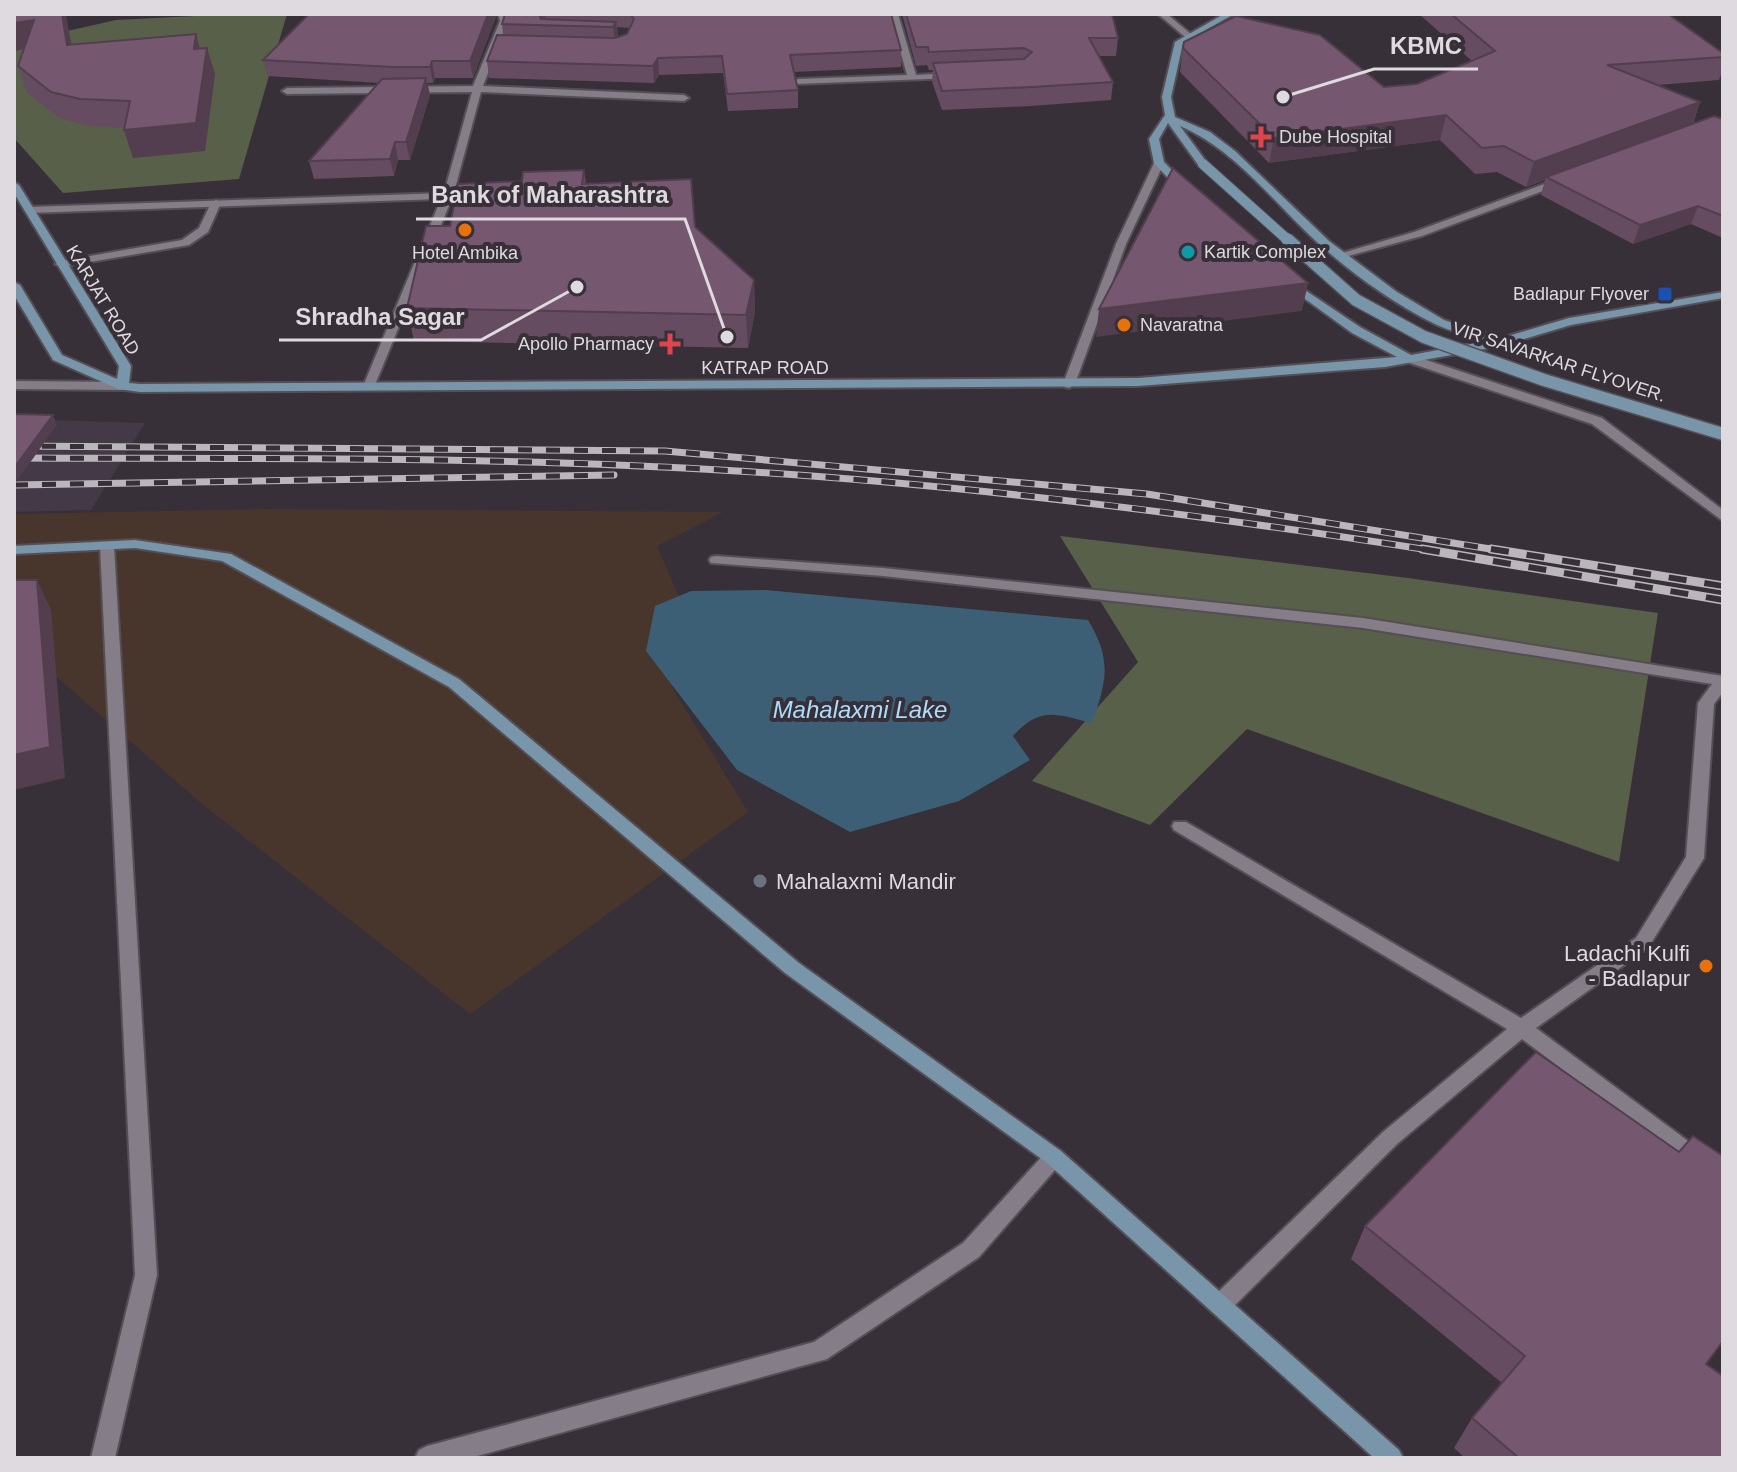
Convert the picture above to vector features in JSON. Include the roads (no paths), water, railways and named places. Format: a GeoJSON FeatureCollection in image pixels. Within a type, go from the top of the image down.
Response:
{"type":"FeatureCollection","features":[{"type":"Feature","properties":{"kind":"main road"},"geometry":{"type":"LineString","coordinates":[[1191,196],[1159,163],[1154,139],[1167,117],[1164,97],[1179,42],[1230,14]]}},
{"type":"Feature","properties":{"kind":"main road"},"geometry":{"type":"LineString","coordinates":[[1167,117],[1207,134],[1341,255],[1393,294],[1440,322],[1501,342]]}},
{"type":"Feature","properties":{"kind":"main road","name":"VIR SAVARKAR FLYOVER."},"geometry":{"type":"LineString","coordinates":[[1167,117],[1203,164],[1356,300],[1424,337],[1544,380],[1723,434]]}},
{"type":"Feature","properties":{"kind":"main road","name":"KARJAT ROAD"},"geometry":{"type":"LineString","coordinates":[[14,185],[125,366],[122,386],[57,357],[14,285]]}},
{"type":"Feature","properties":{"kind":"main road"},"geometry":{"type":"LineString","coordinates":[[1279,275],[1356,330],[1408,358]]}},
{"type":"Feature","properties":{"kind":"main road","name":"KATRAP ROAD"},"geometry":{"type":"LineString","coordinates":[[122,386],[1138,382],[1408,358],[1501,342],[1569,322],[1723,295]]}},
{"type":"Feature","properties":{"kind":"main road"},"geometry":{"type":"LineString","coordinates":[[14,550],[135,544],[226,557],[454,683],[792,968],[1054,1157],[1391,1458]]}},
{"type":"Feature","properties":{"kind":"street"},"geometry":{"type":"LineString","coordinates":[[370,384],[448,196],[477,89],[500,45],[504,21],[502,14]]}},
{"type":"Feature","properties":{"kind":"street"},"geometry":{"type":"LineString","coordinates":[[894,14],[912,78]]}},
{"type":"Feature","properties":{"kind":"street"},"geometry":{"type":"LineString","coordinates":[[1162,14],[1188,35]]}},
{"type":"Feature","properties":{"kind":"street"},"geometry":{"type":"LineString","coordinates":[[798,82],[971,75]]}},
{"type":"Feature","properties":{"kind":"street"},"geometry":{"type":"LineString","coordinates":[[287,91],[477,89],[684,98]]}},
{"type":"Feature","properties":{"kind":"street"},"geometry":{"type":"LineString","coordinates":[[1069,384],[1121,244],[1159,163]]}},
{"type":"Feature","properties":{"kind":"street"},"geometry":{"type":"LineString","coordinates":[[1341,255],[1418,234],[1573,176]]}},
{"type":"Feature","properties":{"kind":"street"},"geometry":{"type":"LineString","coordinates":[[29,210],[448,196]]}},
{"type":"Feature","properties":{"kind":"street"},"geometry":{"type":"LineString","coordinates":[[61,264],[185,243],[204,230],[216,203]]}},
{"type":"Feature","properties":{"kind":"street"},"geometry":{"type":"LineString","coordinates":[[1408,358],[1597,421],[1723,517]]}},
{"type":"Feature","properties":{"kind":"street"},"geometry":{"type":"LineString","coordinates":[[14,385],[122,386]]}},
{"type":"Feature","properties":{"kind":"street"},"geometry":{"type":"LineString","coordinates":[[103,1458],[146,1275],[107,546]]}},
{"type":"Feature","properties":{"kind":"street"},"geometry":{"type":"LineString","coordinates":[[716,560],[883,572],[1363,623],[1723,681],[1706,703],[1695,858],[1642,943],[1522,1028],[1390,1138],[1220,1305]]}},
{"type":"Feature","properties":{"kind":"street"},"geometry":{"type":"LineString","coordinates":[[1180,826],[1522,1028],[1723,1179]]}},
{"type":"Feature","properties":{"kind":"street"},"geometry":{"type":"LineString","coordinates":[[427,1458],[819,1351],[971,1250],[1054,1157]]}},
{"type":"Feature","properties":{"kind":"water","name":"Mahalaxmi Lake"},"geometry":{"type":"Polygon","coordinates":[[[765,590],[1088,620],[1101,647],[1105,670],[1092,723],[1058,715],[1040,716],[1013,736],[1030,760],[959,801],[850,832],[737,770],[646,651],[655,606],[691,591],[765,590]]]}},
{"type":"Feature","properties":{"kind":"railway"},"geometry":{"type":"LineString","coordinates":[[14,446],[665,451],[1147,494],[1503,551]]}},
{"type":"Feature","properties":{"kind":"railway"},"geometry":{"type":"LineString","coordinates":[[14,458],[466,461],[737,471],[912,484],[1087,503],[1425,549]]}},
{"type":"Feature","properties":{"kind":"railway"},"geometry":{"type":"LineString","coordinates":[[14,485],[614,475]]}},
{"type":"Feature","properties":{"kind":"railway"},"geometry":{"type":"LineString","coordinates":[[1425,549],[1435,551]]}},
{"type":"Feature","properties":{"kind":"railway"},"geometry":{"type":"LineString","coordinates":[[1425,549],[1723,600]]}},
{"type":"Feature","properties":{"kind":"railway"},"geometry":{"type":"LineString","coordinates":[[1491,549],[1723,586]]}},
{"type":"Feature","properties":{"kind":"place","name":"KBMC"},"geometry":{"type":"Point","coordinates":[1283,97]}},
{"type":"Feature","properties":{"kind":"place","name":"Dube Hospital"},"geometry":{"type":"Point","coordinates":[1261,137]}},
{"type":"Feature","properties":{"kind":"place","name":"Hotel Ambika"},"geometry":{"type":"Point","coordinates":[465,230]}},
{"type":"Feature","properties":{"kind":"place","name":"Kartik Complex"},"geometry":{"type":"Point","coordinates":[1188,252]}},
{"type":"Feature","properties":{"kind":"place","name":"Shradha Sagar"},"geometry":{"type":"Point","coordinates":[577,287]}},
{"type":"Feature","properties":{"kind":"place","name":"Badlapur Flyover"},"geometry":{"type":"Point","coordinates":[1665,294]}},
{"type":"Feature","properties":{"kind":"place","name":"Navaratna"},"geometry":{"type":"Point","coordinates":[1124,325]}},
{"type":"Feature","properties":{"kind":"place","name":"Bank of Maharashtra"},"geometry":{"type":"Point","coordinates":[727,337]}},
{"type":"Feature","properties":{"kind":"place","name":"Apollo Pharmacy"},"geometry":{"type":"Point","coordinates":[670,344]}},
{"type":"Feature","properties":{"kind":"place","name":"Mahalaxmi Mandir"},"geometry":{"type":"Point","coordinates":[760,881]}},
{"type":"Feature","properties":{"kind":"place","name":"Ladachi Kulfi - Badlapur"},"geometry":{"type":"Point","coordinates":[1706,966]}}]}
